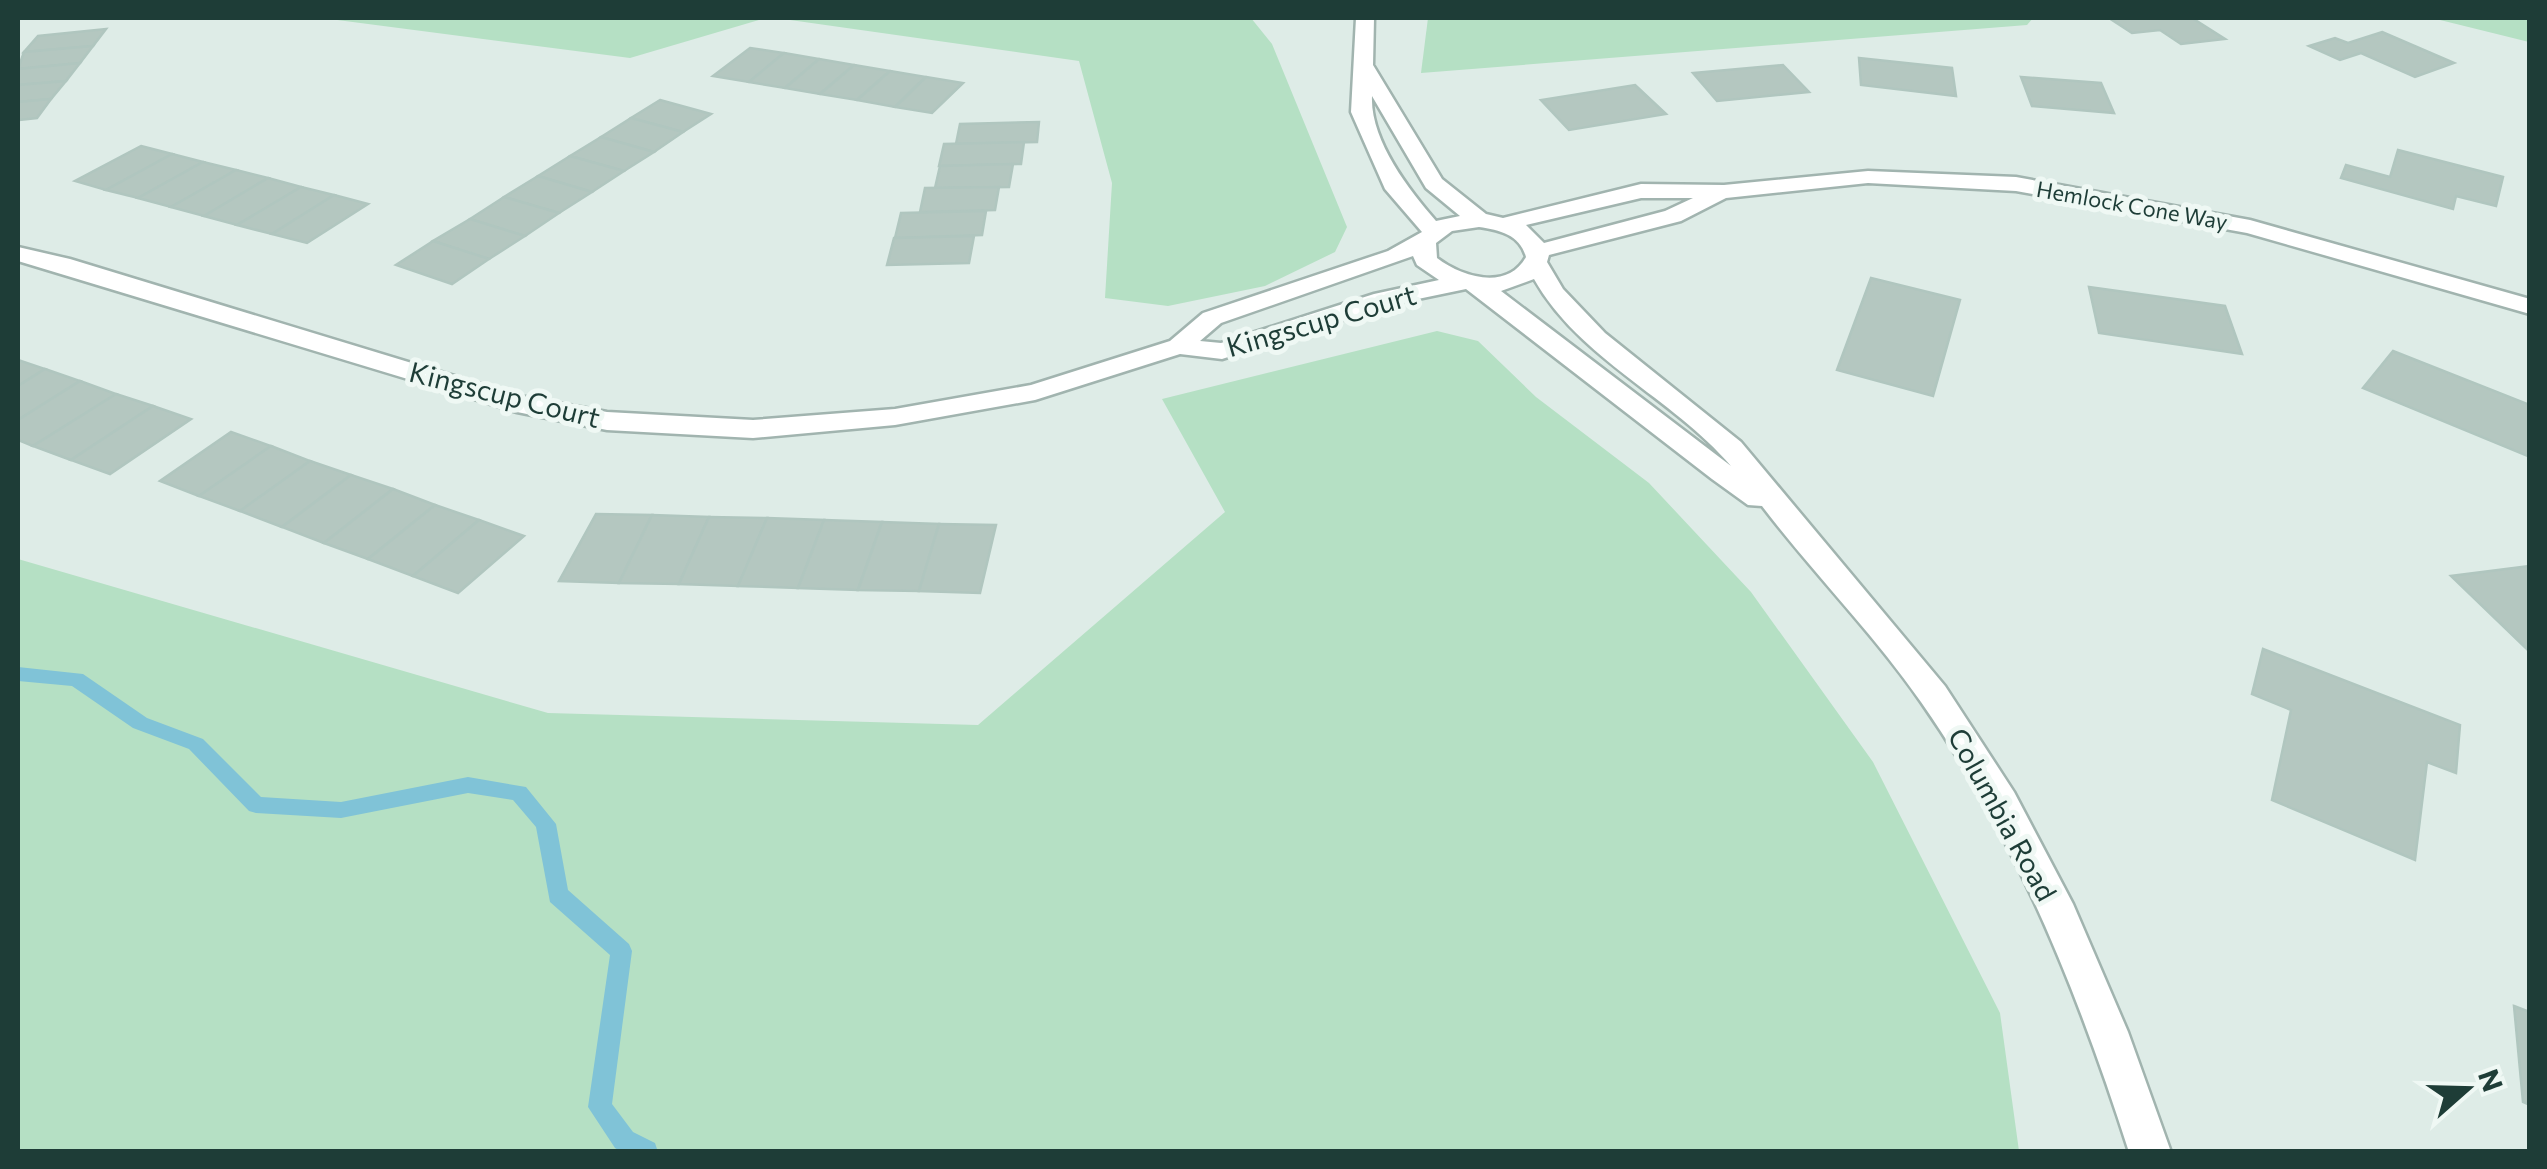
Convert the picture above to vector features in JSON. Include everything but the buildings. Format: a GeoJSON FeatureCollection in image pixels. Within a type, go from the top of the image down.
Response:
{"type":"FeatureCollection","features":[{"type":"Feature","properties":{"kind":"street"},"geometry":{"type":"LineString","coordinates":[[1365,18],[1360,112],[1396,189],[1429,236]]}},
{"type":"Feature","properties":{"kind":"street"},"geometry":{"type":"LineString","coordinates":[[1365,68],[1434,183],[1479,220],[1504,224]]}},
{"type":"Feature","properties":{"kind":"street","name":"Hemlock Cone Way"},"geometry":{"type":"LineString","coordinates":[[1504,224],[1641,191],[1724,192],[1868,177],[1931,178],[2056,190],[2250,227],[2530,308]]}},
{"type":"Feature","properties":{"kind":"street","name":"Hemlock Cone Way"},"geometry":{"type":"LineString","coordinates":[[1538,257],[1673,216],[1724,192]]}},
{"type":"Feature","properties":{"kind":"street","name":"Kingscup Court"},"geometry":{"type":"LineString","coordinates":[[18,254],[62,264],[517,404],[607,421],[753,428],[895,417],[1034,392],[1179,346],[1212,318],[1396,256],[1429,236],[1479,220]]}},
{"type":"Feature","properties":{"kind":"street","name":"Columbia Road"},"geometry":{"type":"LineString","coordinates":[[1504,224],[1532,240],[1568,314],[1722,439],[1854,593],[1934,695],[1997,793],[2057,909],[2110,1033],[2150,1152]]}},
{"type":"Feature","properties":{"kind":"street","name":"Columbia Road"},"geometry":{"type":"LineString","coordinates":[[1429,236],[1425,260],[1550,337],[1691,453],[1786,516]]}},
{"type":"Feature","properties":{"kind":"street","name":"Kingscup Court"},"geometry":{"type":"LineString","coordinates":[[1179,346],[1222,351],[1382,300],[1468,283],[1514,280],[1538,257]]}},
{"type":"Feature","properties":{"kind":"green space"},"geometry":{"type":"Polygon","coordinates":[[[322,18],[766,18],[630,58],[322,18]]]}},
{"type":"Feature","properties":{"kind":"green space"},"geometry":{"type":"Polygon","coordinates":[[[776,18],[1251,18],[1272,44],[1347,227],[1335,252],[1265,286],[1168,306],[1105,298],[1112,183],[1079,61],[776,18]]]}},
{"type":"Feature","properties":{"kind":"green space"},"geometry":{"type":"Polygon","coordinates":[[[1428,18],[2033,18],[2027,25],[1421,73],[1428,18]]]}},
{"type":"Feature","properties":{"kind":"green space"},"geometry":{"type":"Polygon","coordinates":[[[2432,18],[2529,18],[2529,42],[2432,18]]]}},
{"type":"Feature","properties":{"kind":"green space"},"geometry":{"type":"Polygon","coordinates":[[[1437,331],[1478,341],[1536,397],[1649,483],[1751,592],[1873,762],[2000,1013],[2019,1151],[18,1151],[18,559],[548,713],[978,725],[1225,512],[1162,399],[1437,331]]]}},
{"type":"Feature","properties":{"kind":"waterway"},"geometry":{"type":"LineString","coordinates":[[18,674],[76,679],[140,723],[196,744],[256,805],[341,810],[468,785],[519,793],[546,824],[558,895],[621,951],[600,1107],[624,1140],[646,1152]]}}]}
